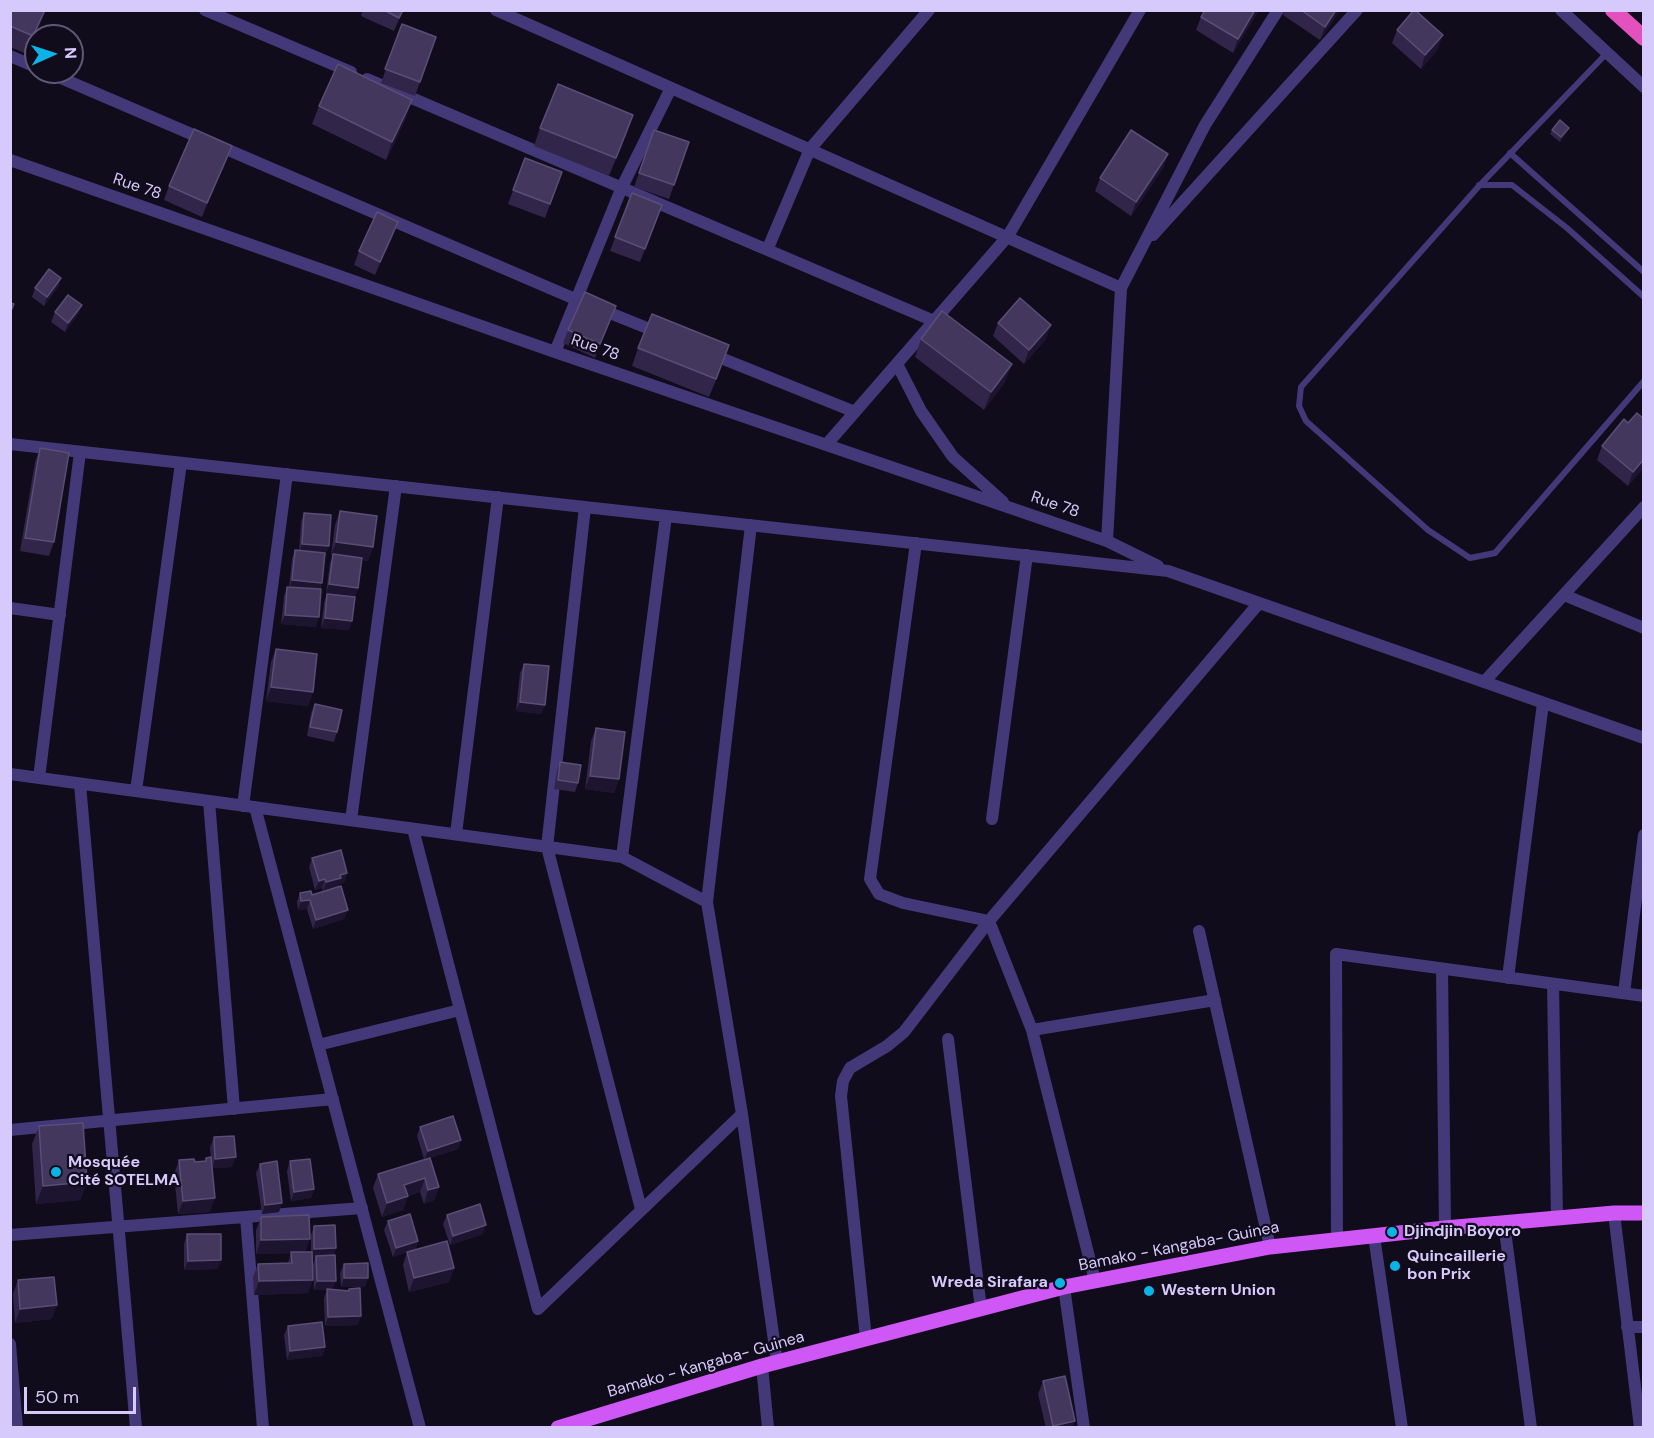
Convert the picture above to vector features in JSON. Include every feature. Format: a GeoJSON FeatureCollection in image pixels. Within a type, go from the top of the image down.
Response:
{"type":"FeatureCollection","features":[{"type":"Feature","properties":{"kind":"highway"},"geometry":{"type":"LineString","coordinates":[[1613,10],[1644,38]]}},
{"type":"Feature","properties":{"kind":"main road","name":"Bamako - Kangaba- Guinea"},"geometry":{"type":"LineString","coordinates":[[558,1428],[762,1366],[1064,1287],[1270,1247],[1445,1228],[1644,1213]]}},
{"type":"Feature","properties":{"kind":"street"},"geometry":{"type":"LineString","coordinates":[[205,10],[768,248],[934,321]]}},
{"type":"Feature","properties":{"kind":"street"},"geometry":{"type":"LineString","coordinates":[[496,10],[1121,288]]}},
{"type":"Feature","properties":{"kind":"street"},"geometry":{"type":"LineString","coordinates":[[768,248],[810,149],[929,10]]}},
{"type":"Feature","properties":{"kind":"street"},"geometry":{"type":"LineString","coordinates":[[827,444],[1008,236],[1140,10]]}},
{"type":"Feature","properties":{"kind":"street"},"geometry":{"type":"LineString","coordinates":[[1107,541],[1121,288],[1205,125],[1278,10]]}},
{"type":"Feature","properties":{"kind":"street"},"geometry":{"type":"LineString","coordinates":[[1142,247],[1357,10]]}},
{"type":"Feature","properties":{"kind":"street"},"geometry":{"type":"LineString","coordinates":[[1561,10],[1644,87]]}},
{"type":"Feature","properties":{"kind":"street"},"geometry":{"type":"LineString","coordinates":[[10,56],[24,62]]}},
{"type":"Feature","properties":{"kind":"street"},"geometry":{"type":"LineString","coordinates":[[75,84],[575,299],[672,338]]}},
{"type":"Feature","properties":{"kind":"street"},"geometry":{"type":"LineString","coordinates":[[555,352],[622,187],[671,88]]}},
{"type":"Feature","properties":{"kind":"street","name":"Rue 78"},"geometry":{"type":"LineString","coordinates":[[10,160],[555,352],[1107,541],[1168,571]]}},
{"type":"Feature","properties":{"kind":"street"},"geometry":{"type":"LineString","coordinates":[[704,351],[855,412]]}},
{"type":"Feature","properties":{"kind":"street"},"geometry":{"type":"LineString","coordinates":[[897,364],[921,411],[953,457],[1008,506]]}},
{"type":"Feature","properties":{"kind":"street"},"geometry":{"type":"LineString","coordinates":[[10,444],[1168,571],[1644,738]]}},
{"type":"Feature","properties":{"kind":"street"},"geometry":{"type":"LineString","coordinates":[[39,778],[80,452]]}},
{"type":"Feature","properties":{"kind":"street"},"geometry":{"type":"LineString","coordinates":[[136,791],[181,463]]}},
{"type":"Feature","properties":{"kind":"street"},"geometry":{"type":"LineString","coordinates":[[288,474],[249,806],[318,1045],[420,1428]]}},
{"type":"Feature","properties":{"kind":"street"},"geometry":{"type":"LineString","coordinates":[[351,820],[396,486]]}},
{"type":"Feature","properties":{"kind":"street"},"geometry":{"type":"LineString","coordinates":[[456,834],[498,497]]}},
{"type":"Feature","properties":{"kind":"street"},"geometry":{"type":"LineString","coordinates":[[585,507],[547,847],[641,1209]]}},
{"type":"Feature","properties":{"kind":"street"},"geometry":{"type":"LineString","coordinates":[[1484,682],[1644,507]]}},
{"type":"Feature","properties":{"kind":"street"},"geometry":{"type":"LineString","coordinates":[[622,857],[666,516]]}},
{"type":"Feature","properties":{"kind":"street"},"geometry":{"type":"LineString","coordinates":[[751,525],[707,902],[742,1114],[777,1362]]}},
{"type":"Feature","properties":{"kind":"street"},"geometry":{"type":"LineString","coordinates":[[916,543],[870,879],[879,894],[903,903],[989,921]]}},
{"type":"Feature","properties":{"kind":"street"},"geometry":{"type":"LineString","coordinates":[[992,819],[1027,555]]}},
{"type":"Feature","properties":{"kind":"street"},"geometry":{"type":"LineString","coordinates":[[1564,594],[1644,628]]}},
{"type":"Feature","properties":{"kind":"street"},"geometry":{"type":"LineString","coordinates":[[866,1339],[841,1096],[843,1081],[850,1068],[887,1046],[904,1032],[989,921],[1259,603]]}},
{"type":"Feature","properties":{"kind":"street"},"geometry":{"type":"LineString","coordinates":[[10,608],[60,615]]}},
{"type":"Feature","properties":{"kind":"street"},"geometry":{"type":"LineString","coordinates":[[1508,978],[1543,703]]}},
{"type":"Feature","properties":{"kind":"street"},"geometry":{"type":"LineString","coordinates":[[10,774],[622,857],[707,902]]}},
{"type":"Feature","properties":{"kind":"street"},"geometry":{"type":"LineString","coordinates":[[80,784],[136,1428]]}},
{"type":"Feature","properties":{"kind":"street"},"geometry":{"type":"LineString","coordinates":[[209,801],[234,1109]]}},
{"type":"Feature","properties":{"kind":"street"},"geometry":{"type":"LineString","coordinates":[[413,829],[538,1309],[742,1114]]}},
{"type":"Feature","properties":{"kind":"street"},"geometry":{"type":"LineString","coordinates":[[1624,993],[1644,835]]}},
{"type":"Feature","properties":{"kind":"street"},"geometry":{"type":"LineString","coordinates":[[989,921],[1032,1030],[1095,1281]]}},
{"type":"Feature","properties":{"kind":"street"},"geometry":{"type":"LineString","coordinates":[[1199,931],[1270,1247]]}},
{"type":"Feature","properties":{"kind":"street"},"geometry":{"type":"LineString","coordinates":[[1337,1239],[1336,954],[1644,996]]}},
{"type":"Feature","properties":{"kind":"street"},"geometry":{"type":"LineString","coordinates":[[1442,969],[1445,1228]]}},
{"type":"Feature","properties":{"kind":"street"},"geometry":{"type":"LineString","coordinates":[[1553,984],[1557,1219]]}},
{"type":"Feature","properties":{"kind":"street"},"geometry":{"type":"LineString","coordinates":[[1032,1030],[1215,1000]]}},
{"type":"Feature","properties":{"kind":"street"},"geometry":{"type":"LineString","coordinates":[[318,1045],[460,1010]]}},
{"type":"Feature","properties":{"kind":"street"},"geometry":{"type":"LineString","coordinates":[[948,1039],[981,1309]]}},
{"type":"Feature","properties":{"kind":"street"},"geometry":{"type":"LineString","coordinates":[[10,1130],[333,1100]]}},
{"type":"Feature","properties":{"kind":"street"},"geometry":{"type":"LineString","coordinates":[[10,1235],[362,1208]]}},
{"type":"Feature","properties":{"kind":"street"},"geometry":{"type":"LineString","coordinates":[[1614,1214],[1640,1422]]}},
{"type":"Feature","properties":{"kind":"street"},"geometry":{"type":"LineString","coordinates":[[246,1217],[263,1428]]}},
{"type":"Feature","properties":{"kind":"street"},"geometry":{"type":"LineString","coordinates":[[1504,1223],[1531,1428]]}},
{"type":"Feature","properties":{"kind":"street"},"geometry":{"type":"LineString","coordinates":[[1374,1236],[1402,1428]]}},
{"type":"Feature","properties":{"kind":"street"},"geometry":{"type":"LineString","coordinates":[[1064,1287],[1084,1428]]}},
{"type":"Feature","properties":{"kind":"street"},"geometry":{"type":"LineString","coordinates":[[1628,1327],[1644,1327]]}},
{"type":"Feature","properties":{"kind":"street"},"geometry":{"type":"LineString","coordinates":[[10,1344],[17,1428]]}},
{"type":"Feature","properties":{"kind":"street"},"geometry":{"type":"LineString","coordinates":[[762,1366],[768,1428]]}},
{"type":"Feature","properties":{"kind":"lane"},"geometry":{"type":"LineString","coordinates":[[1606,54],[1479,186],[1301,387],[1299,406],[1306,421],[1428,530],[1470,558],[1495,553],[1644,381]]}},
{"type":"Feature","properties":{"kind":"lane"},"geometry":{"type":"LineString","coordinates":[[1510,153],[1644,272]]}},
{"type":"Feature","properties":{"kind":"lane"},"geometry":{"type":"LineString","coordinates":[[1479,186],[1512,185],[1567,228],[1644,297]]}},
{"type":"Feature","properties":{"kind":"building"},"geometry":{"type":"Polygon","coordinates":[[[10,10],[45,10],[39,24],[24,24],[24,32],[10,26],[10,10]]]}},
{"type":"Feature","properties":{"kind":"building"},"geometry":{"type":"Polygon","coordinates":[[[384,10],[403,10],[399,18],[384,10]]]}},
{"type":"Feature","properties":{"kind":"building"},"geometry":{"type":"Polygon","coordinates":[[[1205,10],[1255,10],[1238,39],[1201,17],[1205,10]]]}},
{"type":"Feature","properties":{"kind":"building"},"geometry":{"type":"Polygon","coordinates":[[[1301,10],[1336,10],[1325,27],[1301,10]]]}},
{"type":"Feature","properties":{"kind":"building"},"geometry":{"type":"Polygon","coordinates":[[[1414,10],[1443,35],[1425,55],[1397,30],[1414,10]]]}},
{"type":"Feature","properties":{"kind":"building"},"geometry":{"type":"Polygon","coordinates":[[[402,24],[436,37],[420,82],[385,69],[402,24]]]}},
{"type":"Feature","properties":{"kind":"building"},"geometry":{"type":"Polygon","coordinates":[[[338,64],[412,100],[392,142],[319,106],[338,64]]]}},
{"type":"Feature","properties":{"kind":"building"},"geometry":{"type":"Polygon","coordinates":[[[558,84],[633,115],[616,158],[540,128],[558,84]]]}},
{"type":"Feature","properties":{"kind":"building"},"geometry":{"type":"Polygon","coordinates":[[[1560,120],[1569,128],[1561,137],[1552,130],[1560,120]]]}},
{"type":"Feature","properties":{"kind":"building"},"geometry":{"type":"Polygon","coordinates":[[[194,129],[232,146],[207,203],[169,186],[194,129]]]}},
{"type":"Feature","properties":{"kind":"building"},"geometry":{"type":"Polygon","coordinates":[[[654,130],[689,142],[674,185],[639,173],[654,130]]]}},
{"type":"Feature","properties":{"kind":"building"},"geometry":{"type":"Polygon","coordinates":[[[1131,130],[1168,154],[1136,202],[1100,178],[1131,130]]]}},
{"type":"Feature","properties":{"kind":"building"},"geometry":{"type":"Polygon","coordinates":[[[525,158],[562,172],[550,204],[513,190],[525,158]]]}},
{"type":"Feature","properties":{"kind":"building"},"geometry":{"type":"Polygon","coordinates":[[[632,193],[662,205],[645,249],[615,237],[632,193]]]}},
{"type":"Feature","properties":{"kind":"building"},"geometry":{"type":"Polygon","coordinates":[[[377,212],[398,222],[380,262],[359,251],[377,212]]]}},
{"type":"Feature","properties":{"kind":"building"},"geometry":{"type":"Polygon","coordinates":[[[49,269],[61,278],[47,297],[35,288],[49,269]]]}},
{"type":"Feature","properties":{"kind":"building"},"geometry":{"type":"Polygon","coordinates":[[[585,292],[616,306],[600,344],[568,330],[585,292]]]}},
{"type":"Feature","properties":{"kind":"building"},"geometry":{"type":"Polygon","coordinates":[[[68,295],[82,305],[68,323],[55,312],[68,295]]]}},
{"type":"Feature","properties":{"kind":"building"},"geometry":{"type":"Polygon","coordinates":[[[1020,298],[1051,325],[1029,350],[998,323],[1020,298]]]}},
{"type":"Feature","properties":{"kind":"building"},"geometry":{"type":"Polygon","coordinates":[[[942,311],[1012,364],[991,392],[921,339],[942,311]]]}},
{"type":"Feature","properties":{"kind":"building"},"geometry":{"type":"Polygon","coordinates":[[[652,314],[729,345],[716,379],[638,348],[652,314]]]}},
{"type":"Feature","properties":{"kind":"building"},"geometry":{"type":"Polygon","coordinates":[[[1637,413],[1644,419],[1644,459],[1633,472],[1602,446],[1624,419],[1628,423],[1637,413]]]}},
{"type":"Feature","properties":{"kind":"building"},"geometry":{"type":"Polygon","coordinates":[[[40,448],[69,453],[54,542],[25,538],[40,448]]]}},
{"type":"Feature","properties":{"kind":"building"},"geometry":{"type":"Polygon","coordinates":[[[340,511],[377,516],[373,547],[336,542],[340,511]]]}},
{"type":"Feature","properties":{"kind":"building"},"geometry":{"type":"Polygon","coordinates":[[[304,513],[331,515],[329,546],[302,544],[304,513]]]}},
{"type":"Feature","properties":{"kind":"building"},"geometry":{"type":"Polygon","coordinates":[[[295,550],[325,553],[322,583],[292,580],[295,550]]]}},
{"type":"Feature","properties":{"kind":"building"},"geometry":{"type":"Polygon","coordinates":[[[333,554],[362,558],[358,588],[329,584],[333,554]]]}},
{"type":"Feature","properties":{"kind":"building"},"geometry":{"type":"Polygon","coordinates":[[[287,587],[321,589],[319,617],[285,615],[287,587]]]}},
{"type":"Feature","properties":{"kind":"building"},"geometry":{"type":"Polygon","coordinates":[[[327,594],[355,597],[352,621],[325,618],[327,594]]]}},
{"type":"Feature","properties":{"kind":"building"},"geometry":{"type":"Polygon","coordinates":[[[276,649],[317,654],[313,692],[271,687],[276,649]]]}},
{"type":"Feature","properties":{"kind":"building"},"geometry":{"type":"Polygon","coordinates":[[[524,664],[549,666],[545,705],[520,702],[524,664]]]}},
{"type":"Feature","properties":{"kind":"building"},"geometry":{"type":"Polygon","coordinates":[[[315,704],[342,710],[337,732],[310,727],[315,704]]]}},
{"type":"Feature","properties":{"kind":"building"},"geometry":{"type":"Polygon","coordinates":[[[596,728],[625,732],[619,779],[590,776],[596,728]]]}},
{"type":"Feature","properties":{"kind":"building"},"geometry":{"type":"Polygon","coordinates":[[[560,762],[581,765],[578,783],[558,780],[560,762]]]}},
{"type":"Feature","properties":{"kind":"building"},"geometry":{"type":"Polygon","coordinates":[[[341,850],[347,873],[340,875],[341,878],[326,882],[325,879],[319,881],[312,858],[341,850]]]}},
{"type":"Feature","properties":{"kind":"building"},"geometry":{"type":"Polygon","coordinates":[[[341,886],[348,910],[316,920],[310,900],[301,901],[300,893],[311,891],[312,895],[341,886]]]}},
{"type":"Feature","properties":{"kind":"building"},"geometry":{"type":"Polygon","coordinates":[[[453,1116],[461,1140],[428,1151],[420,1127],[453,1116]]]}},
{"type":"Feature","properties":{"kind":"building"},"geometry":{"type":"Polygon","coordinates":[[[83,1123],[87,1182],[43,1186],[39,1126],[83,1123]]]}},
{"type":"Feature","properties":{"kind":"building"},"geometry":{"type":"Polygon","coordinates":[[[234,1136],[236,1157],[215,1159],[214,1137],[234,1136]]]}},
{"type":"Feature","properties":{"kind":"building"},"geometry":{"type":"Polygon","coordinates":[[[211,1157],[215,1198],[183,1201],[179,1160],[206,1161],[206,1158],[211,1157]]]}},
{"type":"Feature","properties":{"kind":"building"},"geometry":{"type":"Polygon","coordinates":[[[430,1158],[439,1187],[428,1190],[425,1178],[404,1185],[408,1196],[387,1203],[378,1174],[430,1158]]]}},
{"type":"Feature","properties":{"kind":"building"},"geometry":{"type":"Polygon","coordinates":[[[310,1159],[314,1189],[294,1192],[290,1161],[310,1159]]]}},
{"type":"Feature","properties":{"kind":"building"},"geometry":{"type":"Polygon","coordinates":[[[277,1161],[282,1203],[265,1205],[260,1164],[277,1161]]]}},
{"type":"Feature","properties":{"kind":"building"},"geometry":{"type":"Polygon","coordinates":[[[480,1204],[486,1225],[453,1236],[447,1215],[480,1204]]]}},
{"type":"Feature","properties":{"kind":"building"},"geometry":{"type":"Polygon","coordinates":[[[410,1214],[418,1241],[396,1248],[388,1221],[410,1214]]]}},
{"type":"Feature","properties":{"kind":"building"},"geometry":{"type":"Polygon","coordinates":[[[309,1215],[310,1239],[261,1240],[261,1217],[309,1215]]]}},
{"type":"Feature","properties":{"kind":"building"},"geometry":{"type":"Polygon","coordinates":[[[335,1225],[336,1248],[314,1249],[314,1226],[335,1225]]]}},
{"type":"Feature","properties":{"kind":"building"},"geometry":{"type":"Polygon","coordinates":[[[187,1234],[221,1234],[221,1260],[188,1261],[187,1234]]]}},
{"type":"Feature","properties":{"kind":"building"},"geometry":{"type":"Polygon","coordinates":[[[447,1241],[454,1268],[414,1278],[407,1252],[447,1241]]]}},
{"type":"Feature","properties":{"kind":"building"},"geometry":{"type":"Polygon","coordinates":[[[291,1252],[312,1252],[313,1280],[259,1281],[258,1264],[292,1263],[291,1252]]]}},
{"type":"Feature","properties":{"kind":"building"},"geometry":{"type":"Polygon","coordinates":[[[335,1255],[336,1281],[317,1281],[316,1256],[335,1255]]]}},
{"type":"Feature","properties":{"kind":"building"},"geometry":{"type":"Polygon","coordinates":[[[368,1263],[368,1278],[344,1278],[344,1264],[368,1263]]]}},
{"type":"Feature","properties":{"kind":"building"},"geometry":{"type":"Polygon","coordinates":[[[54,1277],[57,1305],[20,1309],[18,1280],[54,1277]]]}},
{"type":"Feature","properties":{"kind":"building"},"geometry":{"type":"Polygon","coordinates":[[[360,1288],[361,1316],[328,1317],[327,1289],[349,1291],[349,1289],[360,1288]]]}},
{"type":"Feature","properties":{"kind":"building"},"geometry":{"type":"Polygon","coordinates":[[[322,1322],[325,1347],[290,1351],[288,1326],[322,1322]]]}},
{"type":"Feature","properties":{"kind":"building"},"geometry":{"type":"Polygon","coordinates":[[[1065,1376],[1075,1421],[1053,1426],[1043,1381],[1065,1376]]]}},
{"type":"Feature","properties":{"kind":"place","name":"Mosquée Cité SOTELMA"},"geometry":{"type":"Point","coordinates":[56,1172]}},
{"type":"Feature","properties":{"kind":"place","name":"Djindjin Boyoro"},"geometry":{"type":"Point","coordinates":[1392,1232]}},
{"type":"Feature","properties":{"kind":"place","name":"Quincaillerie bon Prix"},"geometry":{"type":"Point","coordinates":[1395,1266]}},
{"type":"Feature","properties":{"kind":"place","name":"Wreda Sirafara"},"geometry":{"type":"Point","coordinates":[1060,1283]}},
{"type":"Feature","properties":{"kind":"place","name":"Western Union"},"geometry":{"type":"Point","coordinates":[1149,1291]}}]}
